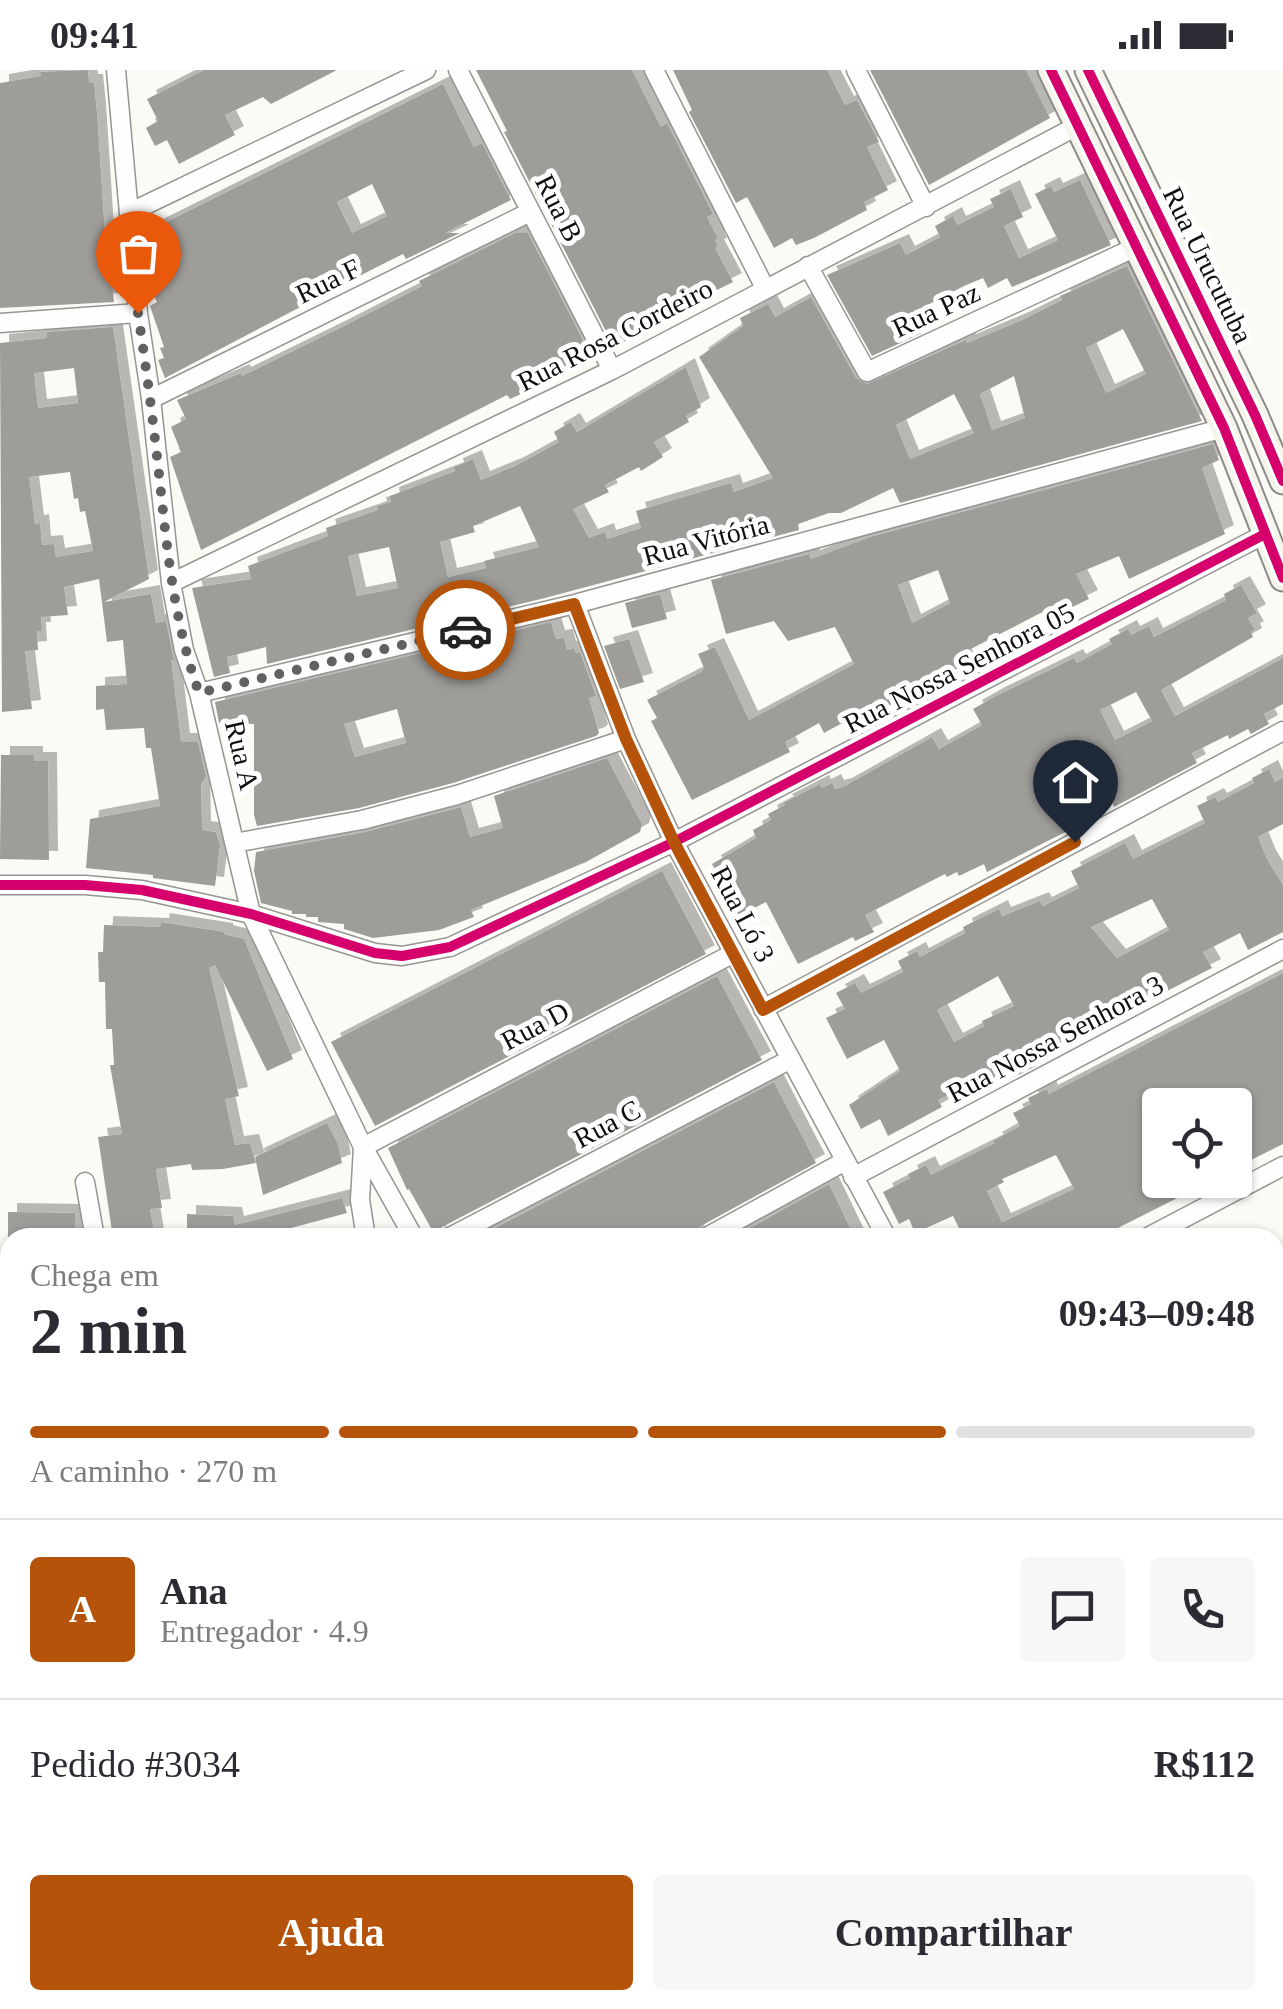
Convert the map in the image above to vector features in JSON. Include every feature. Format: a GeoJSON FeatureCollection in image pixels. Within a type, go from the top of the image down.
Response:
{"type":"FeatureCollection","features":[{"type":"Feature","properties":{"kind":"street","name":"Rua A"},"geometry":{"type":"LineString","coordinates":[[116,70],[138,313],[170,582],[184,650],[199,693],[251,914],[363,1147],[408,1228]]}},
{"type":"Feature","properties":{"kind":"street"},"geometry":{"type":"LineString","coordinates":[[131,212],[426,70]]}},
{"type":"Feature","properties":{"kind":"street","name":"Rua B"},"geometry":{"type":"LineString","coordinates":[[458,70],[612,370]]}},
{"type":"Feature","properties":{"kind":"street"},"geometry":{"type":"LineString","coordinates":[[654,70],[765,288]]}},
{"type":"Feature","properties":{"kind":"street"},"geometry":{"type":"LineString","coordinates":[[856,70],[926,207]]}},
{"type":"Feature","properties":{"kind":"street","name":"Rua Urucutuba"},"geometry":{"type":"LineString","coordinates":[[1051,70],[1224,428],[1283,578]]}},
{"type":"Feature","properties":{"kind":"street","name":"Rua Urucutuba"},"geometry":{"type":"LineString","coordinates":[[1088,70],[1283,481]]}},
{"type":"Feature","properties":{"kind":"street","name":"Rua Rosa Cordeiro"},"geometry":{"type":"LineString","coordinates":[[170,582],[612,370],[1079,125]]}},
{"type":"Feature","properties":{"kind":"street","name":"Rua F"},"geometry":{"type":"LineString","coordinates":[[151,399],[530,212]]}},
{"type":"Feature","properties":{"kind":"street","name":"Rua Paz"},"geometry":{"type":"LineString","coordinates":[[808,266],[867,372],[1138,246]]}},
{"type":"Feature","properties":{"kind":"street"},"geometry":{"type":"LineString","coordinates":[[0,323],[138,313]]}},
{"type":"Feature","properties":{"kind":"street","name":"Rua Vitória"},"geometry":{"type":"LineString","coordinates":[[199,693],[574,604],[1224,428]]}},
{"type":"Feature","properties":{"kind":"street","name":"Rua Nossa Senhora 05"},"geometry":{"type":"LineString","coordinates":[[0,885],[142,890],[251,914],[375,953],[402,956],[450,947],[674,842],[1264,534]]}},
{"type":"Feature","properties":{"kind":"street","name":"Rua Ló 3"},"geometry":{"type":"LineString","coordinates":[[574,604],[626,739],[674,842],[881,1228]]}},
{"type":"Feature","properties":{"kind":"street"},"geometry":{"type":"LineString","coordinates":[[763,1010],[1283,731]]}},
{"type":"Feature","properties":{"kind":"street"},"geometry":{"type":"LineString","coordinates":[[234,842],[362,820],[457,795],[626,739]]}},
{"type":"Feature","properties":{"kind":"street","name":"Rua Nossa Senhora 3"},"geometry":{"type":"LineString","coordinates":[[849,1169],[1283,948]]}},
{"type":"Feature","properties":{"kind":"street","name":"Rua D"},"geometry":{"type":"LineString","coordinates":[[363,1147],[732,954]]}},
{"type":"Feature","properties":{"kind":"street","name":"Rua C"},"geometry":{"type":"LineString","coordinates":[[467,1228],[790,1059]]}},
{"type":"Feature","properties":{"kind":"street"},"geometry":{"type":"LineString","coordinates":[[363,1147],[360,1200],[364,1228]]}},
{"type":"Feature","properties":{"kind":"street"},"geometry":{"type":"LineString","coordinates":[[1170,1228],[1283,1166]]}},
{"type":"Feature","properties":{"kind":"street"},"geometry":{"type":"LineString","coordinates":[[725,1228],[849,1169]]}},
{"type":"Feature","properties":{"kind":"street"},"geometry":{"type":"LineString","coordinates":[[85,1182],[92,1228]]}},
{"type":"Feature","properties":{"kind":"building"},"geometry":{"type":"Polygon","coordinates":[[[88,70],[89,83],[94,83],[108,282],[112,282],[114,302],[0,308],[0,83],[41,76],[40,72],[88,70]]]}},
{"type":"Feature","properties":{"kind":"building"},"geometry":{"type":"Polygon","coordinates":[[[204,70],[337,70],[271,104],[263,97],[225,115],[235,135],[179,164],[167,140],[155,146],[146,128],[158,121],[147,99],[204,70]]]}},
{"type":"Feature","properties":{"kind":"building"},"geometry":{"type":"Polygon","coordinates":[[[476,70],[632,70],[661,127],[667,123],[713,214],[707,217],[718,239],[715,248],[733,282],[660,318],[662,322],[614,347],[476,70]]]}},
{"type":"Feature","properties":{"kind":"building"},"geometry":{"type":"Polygon","coordinates":[[[673,70],[827,70],[845,105],[857,100],[879,142],[867,147],[888,190],[864,202],[867,210],[814,238],[796,245],[792,238],[774,248],[747,197],[736,203],[689,112],[692,110],[673,70]]]}},
{"type":"Feature","properties":{"kind":"building"},"geometry":{"type":"Polygon","coordinates":[[[870,70],[1026,70],[1050,118],[929,185],[870,70]]]}},
{"type":"Feature","properties":{"kind":"building"},"geometry":{"type":"Polygon","coordinates":[[[443,84],[474,147],[482,143],[511,200],[445,233],[460,233],[406,259],[403,254],[165,378],[158,360],[164,358],[160,348],[164,347],[150,306],[157,302],[151,290],[159,286],[145,249],[150,245],[144,233],[443,84]],[[372,184],[337,202],[352,233],[387,216],[372,184]]]}},
{"type":"Feature","properties":{"kind":"building"},"geometry":{"type":"Polygon","coordinates":[[[1080,180],[1111,245],[1012,287],[1007,278],[988,288],[983,278],[964,286],[912,313],[922,333],[872,356],[827,275],[900,243],[906,255],[940,237],[935,226],[953,216],[957,225],[994,207],[990,199],[1011,189],[1023,217],[1004,226],[1019,258],[1058,240],[1035,194],[1051,186],[1054,192],[1080,180]]]}},
{"type":"Feature","properties":{"kind":"building"},"geometry":{"type":"Polygon","coordinates":[[[515,233],[528,233],[590,354],[533,382],[536,387],[510,399],[507,395],[201,550],[170,457],[181,452],[171,427],[186,419],[177,400],[241,373],[242,376],[338,329],[422,286],[419,281],[515,233]]]}},
{"type":"Feature","properties":{"kind":"building"},"geometry":{"type":"Polygon","coordinates":[[[1127,266],[1202,421],[900,503],[893,488],[841,513],[798,524],[799,530],[545,598],[267,664],[266,647],[227,657],[230,673],[214,677],[192,588],[251,579],[248,566],[328,536],[326,528],[378,510],[377,506],[391,502],[390,496],[455,471],[454,467],[473,459],[481,480],[515,466],[559,442],[554,432],[571,422],[577,432],[686,367],[701,407],[686,416],[689,422],[654,442],[663,457],[641,471],[639,467],[605,485],[609,492],[573,509],[589,538],[605,532],[607,539],[641,528],[636,511],[731,483],[734,492],[773,478],[699,357],[743,326],[740,318],[768,304],[775,317],[811,297],[856,378],[867,384],[1022,320],[1062,300],[1060,296],[1127,266]],[[1123,329],[1086,348],[1106,393],[1146,374],[1123,329]],[[1014,376],[980,394],[992,430],[1025,418],[1014,376]],[[954,394],[896,425],[910,459],[974,433],[954,394]],[[520,506],[473,526],[475,532],[440,542],[448,577],[486,568],[484,561],[539,547],[520,506]],[[389,547],[348,556],[357,596],[398,588],[389,547]]]}},
{"type":"Feature","properties":{"kind":"building"},"geometry":{"type":"Polygon","coordinates":[[[113,327],[149,579],[104,602],[151,594],[156,623],[166,621],[174,660],[181,742],[198,742],[206,776],[201,785],[202,830],[216,832],[220,845],[215,886],[86,868],[90,819],[160,806],[144,728],[106,730],[104,709],[96,710],[96,686],[127,684],[123,640],[107,642],[99,579],[64,587],[68,615],[41,617],[38,650],[25,651],[32,709],[2,712],[0,343],[47,338],[47,332],[113,327]],[[74,368],[34,373],[38,408],[78,403],[74,368]],[[70,472],[29,477],[42,545],[54,544],[56,557],[93,551],[85,511],[80,512],[78,498],[74,499],[70,472]]]}},
{"type":"Feature","properties":{"kind":"building"},"geometry":{"type":"Polygon","coordinates":[[[1213,444],[1219,460],[1202,468],[1225,534],[1129,579],[1119,556],[1076,574],[1089,599],[1068,609],[1064,601],[961,654],[966,664],[879,711],[875,705],[824,733],[819,723],[785,742],[790,752],[692,800],[651,721],[657,718],[647,700],[701,672],[704,668],[698,654],[715,647],[749,720],[854,664],[835,627],[788,641],[774,621],[726,634],[711,580],[809,554],[811,559],[870,537],[1213,444]],[[938,570],[898,585],[912,623],[950,603],[938,570]]]}},
{"type":"Feature","properties":{"kind":"building"},"geometry":{"type":"Polygon","coordinates":[[[1241,585],[1257,613],[1248,618],[1255,630],[1251,632],[1253,637],[1161,690],[1175,716],[1283,658],[1283,704],[1264,714],[1269,724],[1251,734],[1248,729],[1229,739],[1228,735],[1192,753],[1197,763],[1114,807],[1112,802],[1079,819],[1081,824],[987,872],[984,864],[959,876],[957,872],[947,877],[945,874],[865,915],[874,932],[855,941],[853,937],[798,964],[766,902],[739,916],[712,864],[756,838],[753,830],[771,820],[768,814],[783,803],[820,784],[822,788],[832,783],[835,789],[843,787],[932,737],[939,749],[982,725],[973,709],[996,696],[1074,658],[1077,663],[1112,644],[1109,639],[1128,629],[1131,635],[1149,626],[1154,637],[1226,600],[1224,594],[1241,585]],[[1136,692],[1100,710],[1115,740],[1152,721],[1136,692]]]}},
{"type":"Feature","properties":{"kind":"building"},"geometry":{"type":"Polygon","coordinates":[[[660,594],[667,619],[632,628],[625,603],[660,594]]]}},
{"type":"Feature","properties":{"kind":"building"},"geometry":{"type":"Polygon","coordinates":[[[551,622],[556,639],[564,638],[567,650],[574,648],[576,653],[580,652],[596,696],[589,698],[599,733],[453,783],[359,808],[257,826],[254,724],[219,723],[215,702],[551,622]],[[397,709],[344,724],[355,757],[406,743],[397,709]]]}},
{"type":"Feature","properties":{"kind":"building"},"geometry":{"type":"Polygon","coordinates":[[[629,639],[644,682],[620,689],[604,646],[629,639]]]}},
{"type":"Feature","properties":{"kind":"building"},"geometry":{"type":"Polygon","coordinates":[[[1,755],[34,755],[34,761],[48,761],[49,860],[0,859],[1,755]]]}},
{"type":"Feature","properties":{"kind":"building"},"geometry":{"type":"Polygon","coordinates":[[[607,758],[642,824],[640,832],[586,862],[471,910],[474,917],[439,930],[373,938],[344,929],[344,924],[318,922],[318,917],[292,914],[261,903],[254,871],[256,852],[365,832],[461,807],[470,837],[503,828],[494,796],[607,758]]]}},
{"type":"Feature","properties":{"kind":"building"},"geometry":{"type":"Polygon","coordinates":[[[1269,769],[1275,782],[1283,778],[1283,824],[1258,837],[1283,885],[1283,932],[1248,950],[1240,933],[1203,952],[1212,968],[1130,1010],[1128,1005],[1065,1037],[1068,1042],[1014,1077],[1007,1074],[978,1089],[974,1082],[938,1100],[942,1107],[888,1136],[880,1119],[861,1129],[849,1105],[900,1071],[884,1040],[847,1059],[826,1018],[845,1009],[836,993],[855,983],[861,993],[903,972],[898,961],[917,951],[920,957],[965,933],[963,927],[999,909],[1002,916],[1040,901],[1043,906],[1079,888],[1071,871],[1125,843],[1133,859],[1205,823],[1197,806],[1215,797],[1218,802],[1254,783],[1252,778],[1269,769]],[[1152,899],[1091,927],[1117,958],[1169,930],[1152,899]],[[998,976],[937,1010],[954,1042],[984,1026],[982,1021],[1014,1006],[998,976]]]}},
{"type":"Feature","properties":{"kind":"building"},"geometry":{"type":"Polygon","coordinates":[[[662,871],[706,954],[375,1126],[331,1042],[662,871]]]}},
{"type":"Feature","properties":{"kind":"building"},"geometry":{"type":"Polygon","coordinates":[[[161,922],[244,939],[293,1059],[267,1071],[215,965],[209,968],[239,1096],[225,1099],[235,1145],[250,1143],[256,1163],[223,1169],[192,1170],[191,1164],[156,1169],[162,1208],[150,1209],[153,1228],[112,1228],[98,1137],[122,1134],[110,1065],[114,1065],[112,1029],[106,1029],[105,982],[99,982],[98,952],[103,952],[104,925],[160,927],[161,922]]]}},
{"type":"Feature","properties":{"kind":"building"},"geometry":{"type":"Polygon","coordinates":[[[1283,973],[1283,1144],[1252,1160],[1252,1088],[1142,1088],[1142,1198],[1177,1198],[1118,1228],[959,1228],[953,1216],[926,1228],[913,1228],[909,1219],[899,1224],[883,1192],[926,1165],[931,1175],[995,1143],[1020,1126],[1013,1113],[1031,1104],[1028,1098],[1047,1089],[1049,1094],[1283,973]],[[1056,1155],[1002,1179],[1004,1182],[987,1191],[1002,1222],[1074,1189],[1056,1155]]]}},
{"type":"Feature","properties":{"kind":"building"},"geometry":{"type":"Polygon","coordinates":[[[717,976],[762,1060],[441,1228],[431,1228],[407,1190],[388,1148],[717,976]]]}},
{"type":"Feature","properties":{"kind":"building"},"geometry":{"type":"Polygon","coordinates":[[[774,1082],[816,1163],[698,1228],[495,1228],[774,1082]]]}},
{"type":"Feature","properties":{"kind":"building"},"geometry":{"type":"Polygon","coordinates":[[[327,1123],[342,1163],[263,1195],[255,1157],[327,1123]]]}},
{"type":"Feature","properties":{"kind":"building"},"geometry":{"type":"Polygon","coordinates":[[[829,1184],[850,1228],[750,1228],[829,1184]]]}},
{"type":"Feature","properties":{"kind":"building"},"geometry":{"type":"Polygon","coordinates":[[[342,1198],[347,1213],[291,1228],[187,1228],[187,1214],[233,1216],[235,1225],[342,1198]]]}},
{"type":"Feature","properties":{"kind":"building"},"geometry":{"type":"Polygon","coordinates":[[[8,1212],[75,1213],[75,1228],[8,1228],[8,1212]]]}},
{"type":"Feature","properties":{"kind":"cycle path"},"geometry":{"type":"LineString","coordinates":[[1051,70],[1224,428],[1283,578]]}},
{"type":"Feature","properties":{"kind":"cycle path"},"geometry":{"type":"LineString","coordinates":[[1088,70],[1283,481]]}},
{"type":"Feature","properties":{"kind":"cycle path"},"geometry":{"type":"LineString","coordinates":[[0,885],[142,890],[251,914],[375,953],[402,956],[450,947],[674,842],[1265,534]]}},
{"type":"Feature","properties":{"kind":"way so far"},"geometry":{"type":"LineString","coordinates":[[138,313],[170,582],[184,650],[199,693],[465,630]]}},
{"type":"Feature","properties":{"kind":"route"},"geometry":{"type":"LineString","coordinates":[[465,630],[574,604],[626,739],[674,842],[763,1010],[1075,842]]}}]}
